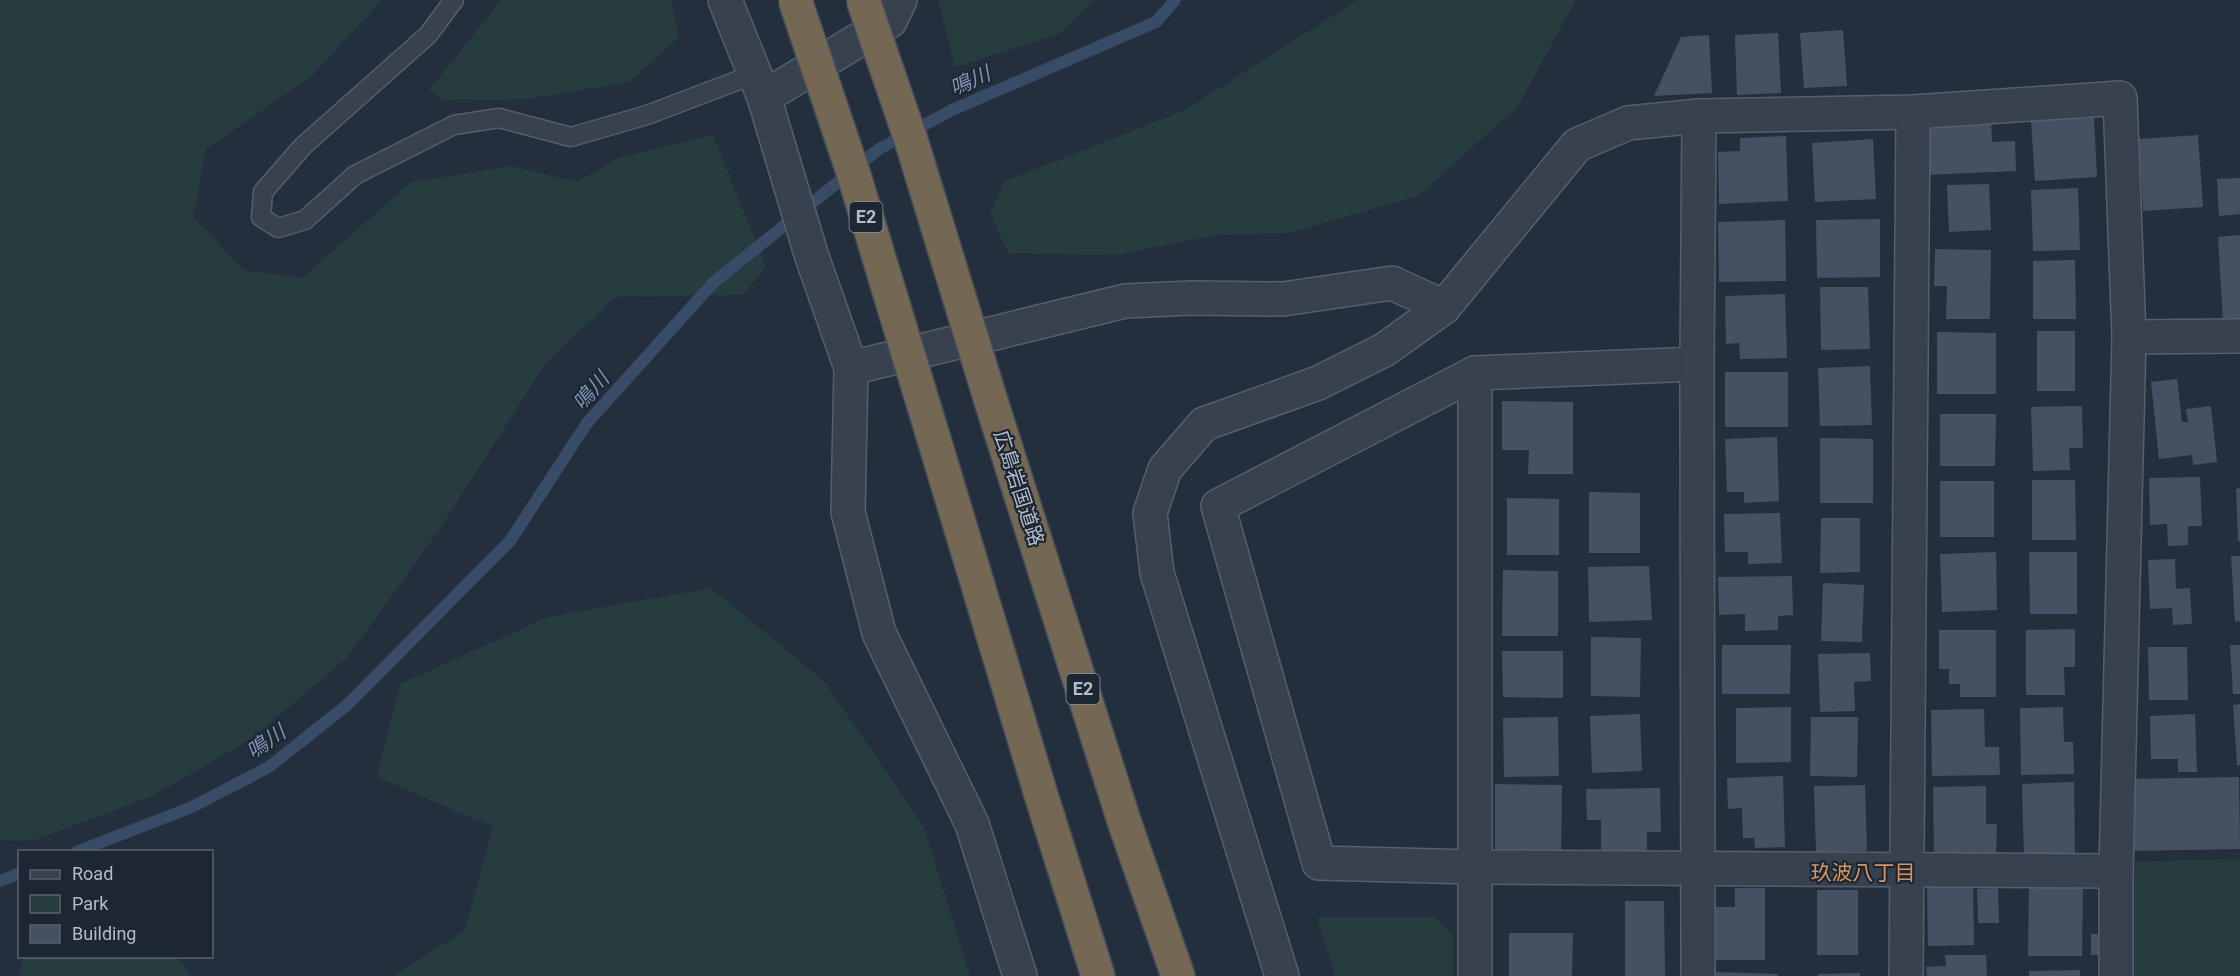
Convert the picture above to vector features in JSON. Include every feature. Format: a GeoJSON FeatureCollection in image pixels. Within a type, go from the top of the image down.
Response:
{"type":"FeatureCollection","features":[{"type":"Feature","properties":{"kind":"highway","name":"E2"},"geometry":{"type":"LineString","coordinates":[[795,0],[853,172],[1098,976]]}},
{"type":"Feature","properties":{"kind":"highway","name":"広島岩国道路"},"geometry":{"type":"LineString","coordinates":[[864,0],[915,152],[991,401],[1122,812],[1178,976]]}},
{"type":"Feature","properties":{"kind":"street"},"geometry":{"type":"LineString","coordinates":[[725,0],[760,86],[811,254],[851,368],[848,512],[879,633],[972,824],[1020,976]]}},
{"type":"Feature","properties":{"kind":"street"},"geometry":{"type":"LineString","coordinates":[[760,86],[890,21],[900,0]]}},
{"type":"Feature","properties":{"kind":"street"},"geometry":{"type":"LineString","coordinates":[[1282,976],[1157,573],[1150,513],[1165,469],[1204,424],[1318,383],[1384,351],[1444,307],[1578,145],[1628,123],[1699,116],[1913,112],[2120,98],[2128,337],[2116,871],[2116,976]]}},
{"type":"Feature","properties":{"kind":"street"},"geometry":{"type":"LineString","coordinates":[[1906,976],[1905,870],[1913,112]]}},
{"type":"Feature","properties":{"kind":"street"},"geometry":{"type":"LineString","coordinates":[[1698,976],[1699,116]]}},
{"type":"Feature","properties":{"kind":"street"},"geometry":{"type":"LineString","coordinates":[[851,368],[1125,301],[1191,298],[1283,299],[1392,283],[1444,307]]}},
{"type":"Feature","properties":{"kind":"street"},"geometry":{"type":"LineString","coordinates":[[2128,337],[2240,336]]}},
{"type":"Feature","properties":{"kind":"street"},"geometry":{"type":"LineString","coordinates":[[1697,364],[1475,373],[1218,506],[1319,862],[1474,867],[2116,871]]}},
{"type":"Feature","properties":{"kind":"street"},"geometry":{"type":"LineString","coordinates":[[1475,373],[1475,976]]}},
{"type":"Feature","properties":{"kind":"lane"},"geometry":{"type":"LineString","coordinates":[[454,0],[428,36],[303,146],[263,192],[261,217],[278,228],[305,220],[355,175],[454,125],[500,118],[571,136],[760,86]]}},
{"type":"Feature","properties":{"kind":"green space"},"geometry":{"type":"Polygon","coordinates":[[[0,0],[382,0],[311,77],[206,149],[193,217],[244,270],[302,278],[411,182],[512,166],[577,182],[617,158],[713,135],[766,267],[743,295],[615,297],[546,363],[437,533],[347,658],[251,739],[153,796],[32,841],[0,840],[0,0]]]}},
{"type":"Feature","properties":{"kind":"green space"},"geometry":{"type":"Polygon","coordinates":[[[501,0],[671,0],[679,37],[629,82],[527,99],[443,100],[429,90],[501,0]]]}},
{"type":"Feature","properties":{"kind":"green space"},"geometry":{"type":"Polygon","coordinates":[[[938,0],[1095,0],[1059,34],[955,67],[938,0]]]}},
{"type":"Feature","properties":{"kind":"green space"},"geometry":{"type":"Polygon","coordinates":[[[1357,0],[1576,0],[1518,106],[1418,196],[1289,233],[1217,235],[1116,255],[1008,253],[990,213],[1005,181],[1185,110],[1357,0]]]}},
{"type":"Feature","properties":{"kind":"green space"},"geometry":{"type":"Polygon","coordinates":[[[711,588],[824,681],[924,827],[970,976],[394,976],[465,930],[493,827],[377,777],[400,684],[548,617],[711,588]]]}},
{"type":"Feature","properties":{"kind":"green space"},"geometry":{"type":"Polygon","coordinates":[[[2240,859],[2240,976],[2131,976],[2128,862],[2240,859]]]}},
{"type":"Feature","properties":{"kind":"green space"},"geometry":{"type":"Polygon","coordinates":[[[1317,917],[1435,917],[1453,936],[1453,976],[1335,976],[1317,917]]]}},
{"type":"Feature","properties":{"kind":"green space"},"geometry":{"type":"Polygon","coordinates":[[[24,958],[178,958],[192,976],[19,976],[24,958]]]}},
{"type":"Feature","properties":{"kind":"building"},"geometry":{"type":"Polygon","coordinates":[[[1843,30],[1847,86],[1804,88],[1800,33],[1843,30]]]}},
{"type":"Feature","properties":{"kind":"building"},"geometry":{"type":"Polygon","coordinates":[[[1778,33],[1781,93],[1737,95],[1735,35],[1778,33]]]}},
{"type":"Feature","properties":{"kind":"building"},"geometry":{"type":"Polygon","coordinates":[[[1709,35],[1712,93],[1654,96],[1681,37],[1709,35]]]}},
{"type":"Feature","properties":{"kind":"building"},"geometry":{"type":"Polygon","coordinates":[[[2094,118],[2097,177],[2035,181],[2031,121],[2094,118]]]}},
{"type":"Feature","properties":{"kind":"building"},"geometry":{"type":"Polygon","coordinates":[[[1991,119],[1992,142],[2015,141],[2016,171],[1925,175],[1923,122],[1991,119]]]}},
{"type":"Feature","properties":{"kind":"building"},"geometry":{"type":"Polygon","coordinates":[[[2198,135],[2203,207],[2143,211],[2139,139],[2198,135]]]}},
{"type":"Feature","properties":{"kind":"building"},"geometry":{"type":"Polygon","coordinates":[[[1786,136],[1788,201],[1719,204],[1718,152],[1740,151],[1740,138],[1786,136]]]}},
{"type":"Feature","properties":{"kind":"building"},"geometry":{"type":"Polygon","coordinates":[[[1873,139],[1876,199],[1815,202],[1812,143],[1873,139]]]}},
{"type":"Feature","properties":{"kind":"building"},"geometry":{"type":"Polygon","coordinates":[[[2240,178],[2240,214],[2219,216],[2217,179],[2240,178]]]}},
{"type":"Feature","properties":{"kind":"building"},"geometry":{"type":"Polygon","coordinates":[[[1989,184],[1991,230],[1949,232],[1947,185],[1989,184]]]}},
{"type":"Feature","properties":{"kind":"building"},"geometry":{"type":"Polygon","coordinates":[[[2078,188],[2080,250],[2033,251],[2031,190],[2078,188]]]}},
{"type":"Feature","properties":{"kind":"building"},"geometry":{"type":"Polygon","coordinates":[[[1880,219],[1880,277],[1817,278],[1816,220],[1880,219]]]}},
{"type":"Feature","properties":{"kind":"building"},"geometry":{"type":"Polygon","coordinates":[[[1785,220],[1786,281],[1719,282],[1718,222],[1785,220]]]}},
{"type":"Feature","properties":{"kind":"building"},"geometry":{"type":"Polygon","coordinates":[[[2240,235],[2240,323],[2223,324],[2218,237],[2240,235]]]}},
{"type":"Feature","properties":{"kind":"building"},"geometry":{"type":"Polygon","coordinates":[[[1935,249],[1991,250],[1990,319],[1946,319],[1947,286],[1934,286],[1935,249]]]}},
{"type":"Feature","properties":{"kind":"building"},"geometry":{"type":"Polygon","coordinates":[[[2075,260],[2076,319],[2033,319],[2033,261],[2075,260]]]}},
{"type":"Feature","properties":{"kind":"building"},"geometry":{"type":"Polygon","coordinates":[[[1820,287],[1868,287],[1870,349],[1821,350],[1820,287]]]}},
{"type":"Feature","properties":{"kind":"building"},"geometry":{"type":"Polygon","coordinates":[[[1785,294],[1787,358],[1740,359],[1739,343],[1726,344],[1725,296],[1785,294]]]}},
{"type":"Feature","properties":{"kind":"building"},"geometry":{"type":"Polygon","coordinates":[[[2037,331],[2075,331],[2075,391],[2037,391],[2037,331]]]}},
{"type":"Feature","properties":{"kind":"building"},"geometry":{"type":"Polygon","coordinates":[[[1937,332],[1996,333],[1996,394],[1937,394],[1937,332]]]}},
{"type":"Feature","properties":{"kind":"building"},"geometry":{"type":"Polygon","coordinates":[[[1870,366],[1872,425],[1820,426],[1818,368],[1870,366]]]}},
{"type":"Feature","properties":{"kind":"building"},"geometry":{"type":"Polygon","coordinates":[[[1725,372],[1788,372],[1788,427],[1725,427],[1725,372]]]}},
{"type":"Feature","properties":{"kind":"building"},"geometry":{"type":"Polygon","coordinates":[[[2177,379],[2182,422],[2188,422],[2186,409],[2211,406],[2217,462],[2193,465],[2192,455],[2159,459],[2151,382],[2177,379]]]}},
{"type":"Feature","properties":{"kind":"building"},"geometry":{"type":"Polygon","coordinates":[[[1502,401],[1573,402],[1573,474],[1528,474],[1529,450],[1502,450],[1502,401]]]}},
{"type":"Feature","properties":{"kind":"building"},"geometry":{"type":"Polygon","coordinates":[[[2082,406],[2083,448],[2069,448],[2070,470],[2033,471],[2031,407],[2082,406]]]}},
{"type":"Feature","properties":{"kind":"building"},"geometry":{"type":"Polygon","coordinates":[[[1940,414],[1996,414],[1995,466],[1940,466],[1940,414]]]}},
{"type":"Feature","properties":{"kind":"building"},"geometry":{"type":"Polygon","coordinates":[[[1777,437],[1779,501],[1744,503],[1744,492],[1727,492],[1725,439],[1777,437]]]}},
{"type":"Feature","properties":{"kind":"building"},"geometry":{"type":"Polygon","coordinates":[[[1820,438],[1873,439],[1873,503],[1820,503],[1820,438]]]}},
{"type":"Feature","properties":{"kind":"building"},"geometry":{"type":"Polygon","coordinates":[[[2200,477],[2202,526],[2188,526],[2188,545],[2168,546],[2167,524],[2150,525],[2149,478],[2200,477]]]}},
{"type":"Feature","properties":{"kind":"building"},"geometry":{"type":"Polygon","coordinates":[[[2032,480],[2075,480],[2076,540],[2032,540],[2032,480]]]}},
{"type":"Feature","properties":{"kind":"building"},"geometry":{"type":"Polygon","coordinates":[[[1940,481],[1994,481],[1994,537],[1940,537],[1940,481]]]}},
{"type":"Feature","properties":{"kind":"building"},"geometry":{"type":"Polygon","coordinates":[[[2240,488],[2240,541],[2238,541],[2236,489],[2240,488]]]}},
{"type":"Feature","properties":{"kind":"building"},"geometry":{"type":"Polygon","coordinates":[[[1589,492],[1640,493],[1640,553],[1589,553],[1589,492]]]}},
{"type":"Feature","properties":{"kind":"building"},"geometry":{"type":"Polygon","coordinates":[[[1507,498],[1559,499],[1559,555],[1507,555],[1507,498]]]}},
{"type":"Feature","properties":{"kind":"building"},"geometry":{"type":"Polygon","coordinates":[[[1780,513],[1782,563],[1748,564],[1748,552],[1725,552],[1724,514],[1780,513]]]}},
{"type":"Feature","properties":{"kind":"building"},"geometry":{"type":"Polygon","coordinates":[[[1821,518],[1860,518],[1860,572],[1820,573],[1821,518]]]}},
{"type":"Feature","properties":{"kind":"building"},"geometry":{"type":"Polygon","coordinates":[[[1996,552],[1997,610],[1942,612],[1940,554],[1996,552]]]}},
{"type":"Feature","properties":{"kind":"building"},"geometry":{"type":"Polygon","coordinates":[[[2029,552],[2077,552],[2077,614],[2030,614],[2029,552]]]}},
{"type":"Feature","properties":{"kind":"building"},"geometry":{"type":"Polygon","coordinates":[[[2231,556],[2240,556],[2240,621],[2235,622],[2231,556]]]}},
{"type":"Feature","properties":{"kind":"building"},"geometry":{"type":"Polygon","coordinates":[[[2175,559],[2176,589],[2190,588],[2192,624],[2173,625],[2172,608],[2150,609],[2148,560],[2175,559]]]}},
{"type":"Feature","properties":{"kind":"building"},"geometry":{"type":"Polygon","coordinates":[[[1649,566],[1652,620],[1589,622],[1588,567],[1649,566]]]}},
{"type":"Feature","properties":{"kind":"building"},"geometry":{"type":"Polygon","coordinates":[[[1503,570],[1558,571],[1558,636],[1502,636],[1503,570]]]}},
{"type":"Feature","properties":{"kind":"building"},"geometry":{"type":"Polygon","coordinates":[[[1792,576],[1793,615],[1778,616],[1778,630],[1745,631],[1745,614],[1719,615],[1718,577],[1792,576]]]}},
{"type":"Feature","properties":{"kind":"building"},"geometry":{"type":"Polygon","coordinates":[[[1823,583],[1864,585],[1862,642],[1821,641],[1823,583]]]}},
{"type":"Feature","properties":{"kind":"building"},"geometry":{"type":"Polygon","coordinates":[[[2075,629],[2075,667],[2064,667],[2065,695],[2026,695],[2026,630],[2075,629]]]}},
{"type":"Feature","properties":{"kind":"building"},"geometry":{"type":"Polygon","coordinates":[[[1939,630],[1996,630],[1996,697],[1960,697],[1960,684],[1949,684],[1949,669],[1939,669],[1939,630]]]}},
{"type":"Feature","properties":{"kind":"building"},"geometry":{"type":"Polygon","coordinates":[[[1591,637],[1641,638],[1640,697],[1591,696],[1591,637]]]}},
{"type":"Feature","properties":{"kind":"building"},"geometry":{"type":"Polygon","coordinates":[[[1722,645],[1791,645],[1790,694],[1722,694],[1722,645]]]}},
{"type":"Feature","properties":{"kind":"building"},"geometry":{"type":"Polygon","coordinates":[[[2230,645],[2240,645],[2240,694],[2233,694],[2230,645]]]}},
{"type":"Feature","properties":{"kind":"building"},"geometry":{"type":"Polygon","coordinates":[[[2148,647],[2187,647],[2188,700],[2149,700],[2148,647]]]}},
{"type":"Feature","properties":{"kind":"building"},"geometry":{"type":"Polygon","coordinates":[[[1502,651],[1563,651],[1563,698],[1503,697],[1502,651]]]}},
{"type":"Feature","properties":{"kind":"building"},"geometry":{"type":"Polygon","coordinates":[[[1870,653],[1871,681],[1854,682],[1855,711],[1820,712],[1818,654],[1870,653]]]}},
{"type":"Feature","properties":{"kind":"building"},"geometry":{"type":"Polygon","coordinates":[[[2240,704],[2240,765],[2237,765],[2233,705],[2240,704]]]}},
{"type":"Feature","properties":{"kind":"building"},"geometry":{"type":"Polygon","coordinates":[[[1791,707],[1791,762],[1736,763],[1736,708],[1791,707]]]}},
{"type":"Feature","properties":{"kind":"building"},"geometry":{"type":"Polygon","coordinates":[[[2063,707],[2064,742],[2073,742],[2074,774],[2021,775],[2020,708],[2063,707]]]}},
{"type":"Feature","properties":{"kind":"building"},"geometry":{"type":"Polygon","coordinates":[[[1984,709],[1985,747],[1999,747],[2000,775],[1932,776],[1931,710],[1984,709]]]}},
{"type":"Feature","properties":{"kind":"building"},"geometry":{"type":"Polygon","coordinates":[[[1640,714],[1642,771],[1592,773],[1590,716],[1640,714]]]}},
{"type":"Feature","properties":{"kind":"building"},"geometry":{"type":"Polygon","coordinates":[[[2195,714],[2197,772],[2178,772],[2178,759],[2151,759],[2150,716],[2195,714]]]}},
{"type":"Feature","properties":{"kind":"building"},"geometry":{"type":"Polygon","coordinates":[[[1558,717],[1559,776],[1504,777],[1503,718],[1558,717]]]}},
{"type":"Feature","properties":{"kind":"building"},"geometry":{"type":"Polygon","coordinates":[[[1811,717],[1858,717],[1857,777],[1810,776],[1811,717]]]}},
{"type":"Feature","properties":{"kind":"building"},"geometry":{"type":"Polygon","coordinates":[[[1783,776],[1785,847],[1755,848],[1754,838],[1743,838],[1742,808],[1728,809],[1727,778],[1783,776]]]}},
{"type":"Feature","properties":{"kind":"building"},"geometry":{"type":"Polygon","coordinates":[[[2239,777],[2240,849],[2132,851],[2130,779],[2239,777]]]}},
{"type":"Feature","properties":{"kind":"building"},"geometry":{"type":"Polygon","coordinates":[[[2074,782],[2075,855],[2024,857],[2022,784],[2074,782]]]}},
{"type":"Feature","properties":{"kind":"building"},"geometry":{"type":"Polygon","coordinates":[[[1495,784],[1562,785],[1561,855],[1495,854],[1495,784]]]}},
{"type":"Feature","properties":{"kind":"building"},"geometry":{"type":"Polygon","coordinates":[[[1865,785],[1867,851],[1816,852],[1814,786],[1865,785]]]}},
{"type":"Feature","properties":{"kind":"building"},"geometry":{"type":"Polygon","coordinates":[[[1986,786],[1986,824],[1997,824],[1996,859],[1934,860],[1933,787],[1986,786]]]}},
{"type":"Feature","properties":{"kind":"building"},"geometry":{"type":"Polygon","coordinates":[[[1660,788],[1661,832],[1647,832],[1647,852],[1601,853],[1601,820],[1587,820],[1586,789],[1660,788]]]}},
{"type":"Feature","properties":{"kind":"building"},"geometry":{"type":"Polygon","coordinates":[[[1927,881],[1973,881],[1974,945],[1928,946],[1927,881]]]}},
{"type":"Feature","properties":{"kind":"building"},"geometry":{"type":"Polygon","coordinates":[[[2029,885],[2083,886],[2082,956],[2028,956],[2029,885]]]}},
{"type":"Feature","properties":{"kind":"building"},"geometry":{"type":"Polygon","coordinates":[[[1735,888],[1765,888],[1765,960],[1713,960],[1713,907],[1735,907],[1735,888]]]}},
{"type":"Feature","properties":{"kind":"building"},"geometry":{"type":"Polygon","coordinates":[[[1998,888],[1999,923],[1978,923],[1977,889],[1998,888]]]}},
{"type":"Feature","properties":{"kind":"building"},"geometry":{"type":"Polygon","coordinates":[[[1817,890],[1858,890],[1858,955],[1817,955],[1817,890]]]}},
{"type":"Feature","properties":{"kind":"building"},"geometry":{"type":"Polygon","coordinates":[[[1625,901],[1664,901],[1665,976],[1625,976],[1625,901]]]}},
{"type":"Feature","properties":{"kind":"building"},"geometry":{"type":"Polygon","coordinates":[[[1509,933],[1573,933],[1572,976],[1509,976],[1509,933]]]}},
{"type":"Feature","properties":{"kind":"building"},"geometry":{"type":"Polygon","coordinates":[[[2091,934],[2104,934],[2103,955],[2091,955],[2091,934]]]}},
{"type":"Feature","properties":{"kind":"building"},"geometry":{"type":"Polygon","coordinates":[[[1945,955],[1986,955],[1987,976],[1927,976],[1926,967],[1946,966],[1945,955]]]}},
{"type":"Feature","properties":{"kind":"building"},"geometry":{"type":"Polygon","coordinates":[[[2080,970],[2080,976],[2029,976],[2029,971],[2080,970]]]}},
{"type":"Feature","properties":{"kind":"building"},"geometry":{"type":"Polygon","coordinates":[[[1715,972],[1778,974],[1778,976],[1715,976],[1715,972]]]}},
{"type":"Feature","properties":{"kind":"building"},"geometry":{"type":"Polygon","coordinates":[[[1860,973],[1860,976],[1818,976],[1818,974],[1860,973]]]}},
{"type":"Feature","properties":{"kind":"waterway","name":"鳴川"},"geometry":{"type":"LineString","coordinates":[[81,850],[192,807],[269,767],[347,705],[510,541],[587,423],[713,283],[879,149],[952,110],[1156,22],[1175,0]]}},
{"type":"Feature","properties":{"kind":"waterway","name":"鳴川"},"geometry":{"type":"LineString","coordinates":[[0,881],[18,874]]}},
{"type":"Feature","properties":{"kind":"district","name":"玖波八丁目"},"geometry":{"type":"Point","coordinates":[1863,873]}}]}
